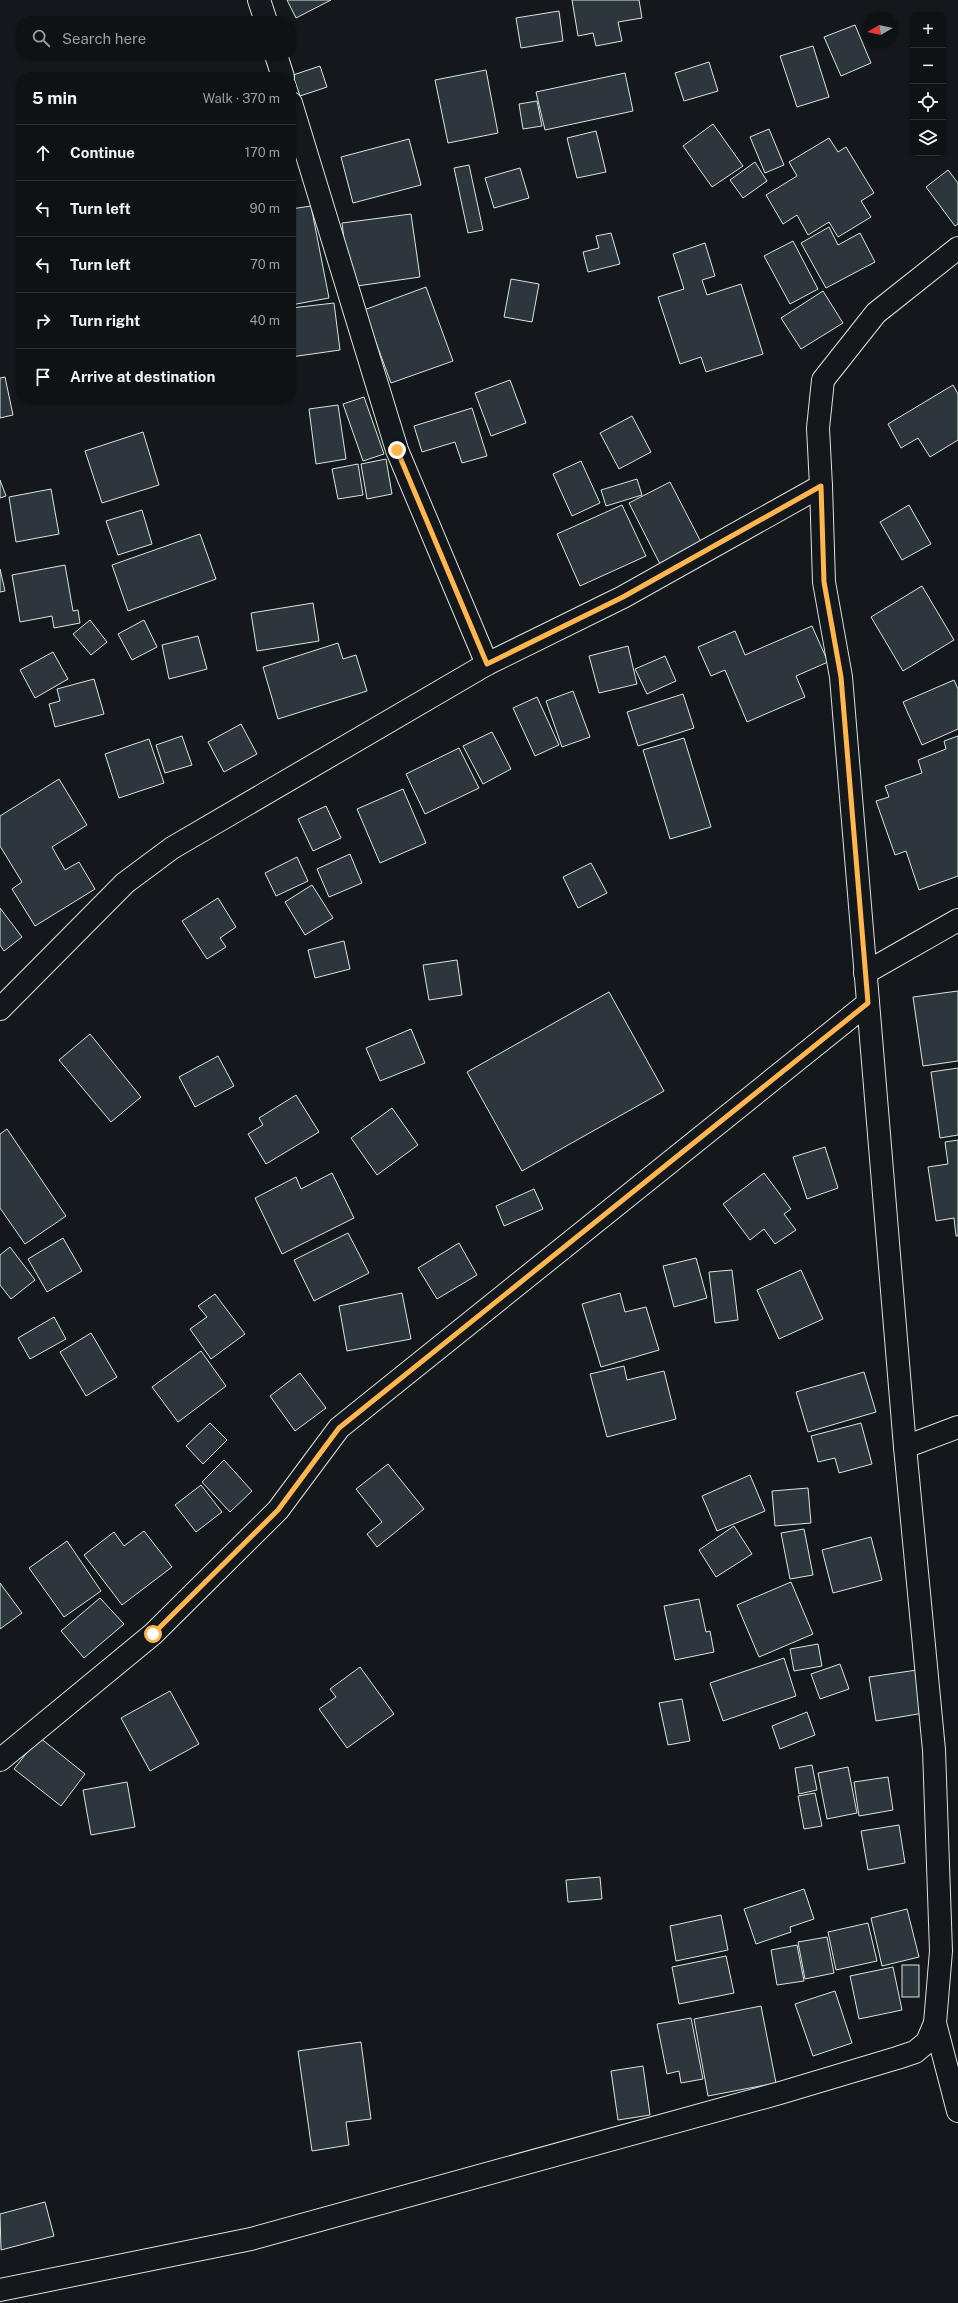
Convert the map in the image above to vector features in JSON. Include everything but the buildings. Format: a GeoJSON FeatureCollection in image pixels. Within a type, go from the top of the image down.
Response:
{"type":"FeatureCollection","features":[{"type":"Feature","properties":{"kind":"street"},"geometry":{"type":"LineString","coordinates":[[259,0],[264,16]]}},
{"type":"Feature","properties":{"kind":"street"},"geometry":{"type":"LineString","coordinates":[[278,60],[281,72]]}},
{"type":"Feature","properties":{"kind":"street"},"geometry":{"type":"LineString","coordinates":[[296,119],[397,450],[487,664]]}},
{"type":"Feature","properties":{"kind":"street"},"geometry":{"type":"LineString","coordinates":[[0,2290],[251,2239],[780,2093],[915,2052],[927,2042],[935,2023],[941,1951],[934,1750],[905,1447],[841,677],[824,582],[818,428],[823,380],[876,313],[958,248]]}},
{"type":"Feature","properties":{"kind":"street"},"geometry":{"type":"LineString","coordinates":[[0,1009],[125,883],[172,848],[487,664],[623,597],[821,486]]}},
{"type":"Feature","properties":{"kind":"street"},"geometry":{"type":"LineString","coordinates":[[865,974],[958,920]]}},
{"type":"Feature","properties":{"kind":"street"},"geometry":{"type":"LineString","coordinates":[[0,1760],[153,1634],[278,1510],[339,1428],[868,1003]]}},
{"type":"Feature","properties":{"kind":"street"},"geometry":{"type":"LineString","coordinates":[[905,1447],[958,1427]]}},
{"type":"Feature","properties":{"kind":"street"},"geometry":{"type":"LineString","coordinates":[[935,2023],[958,2111]]}},
{"type":"Feature","properties":{"kind":"route"},"geometry":{"type":"LineString","coordinates":[[153,1634],[278,1510],[339,1428],[868,1003],[841,677],[824,582],[821,486],[623,597],[487,664],[439,553],[397,450]]}}]}
